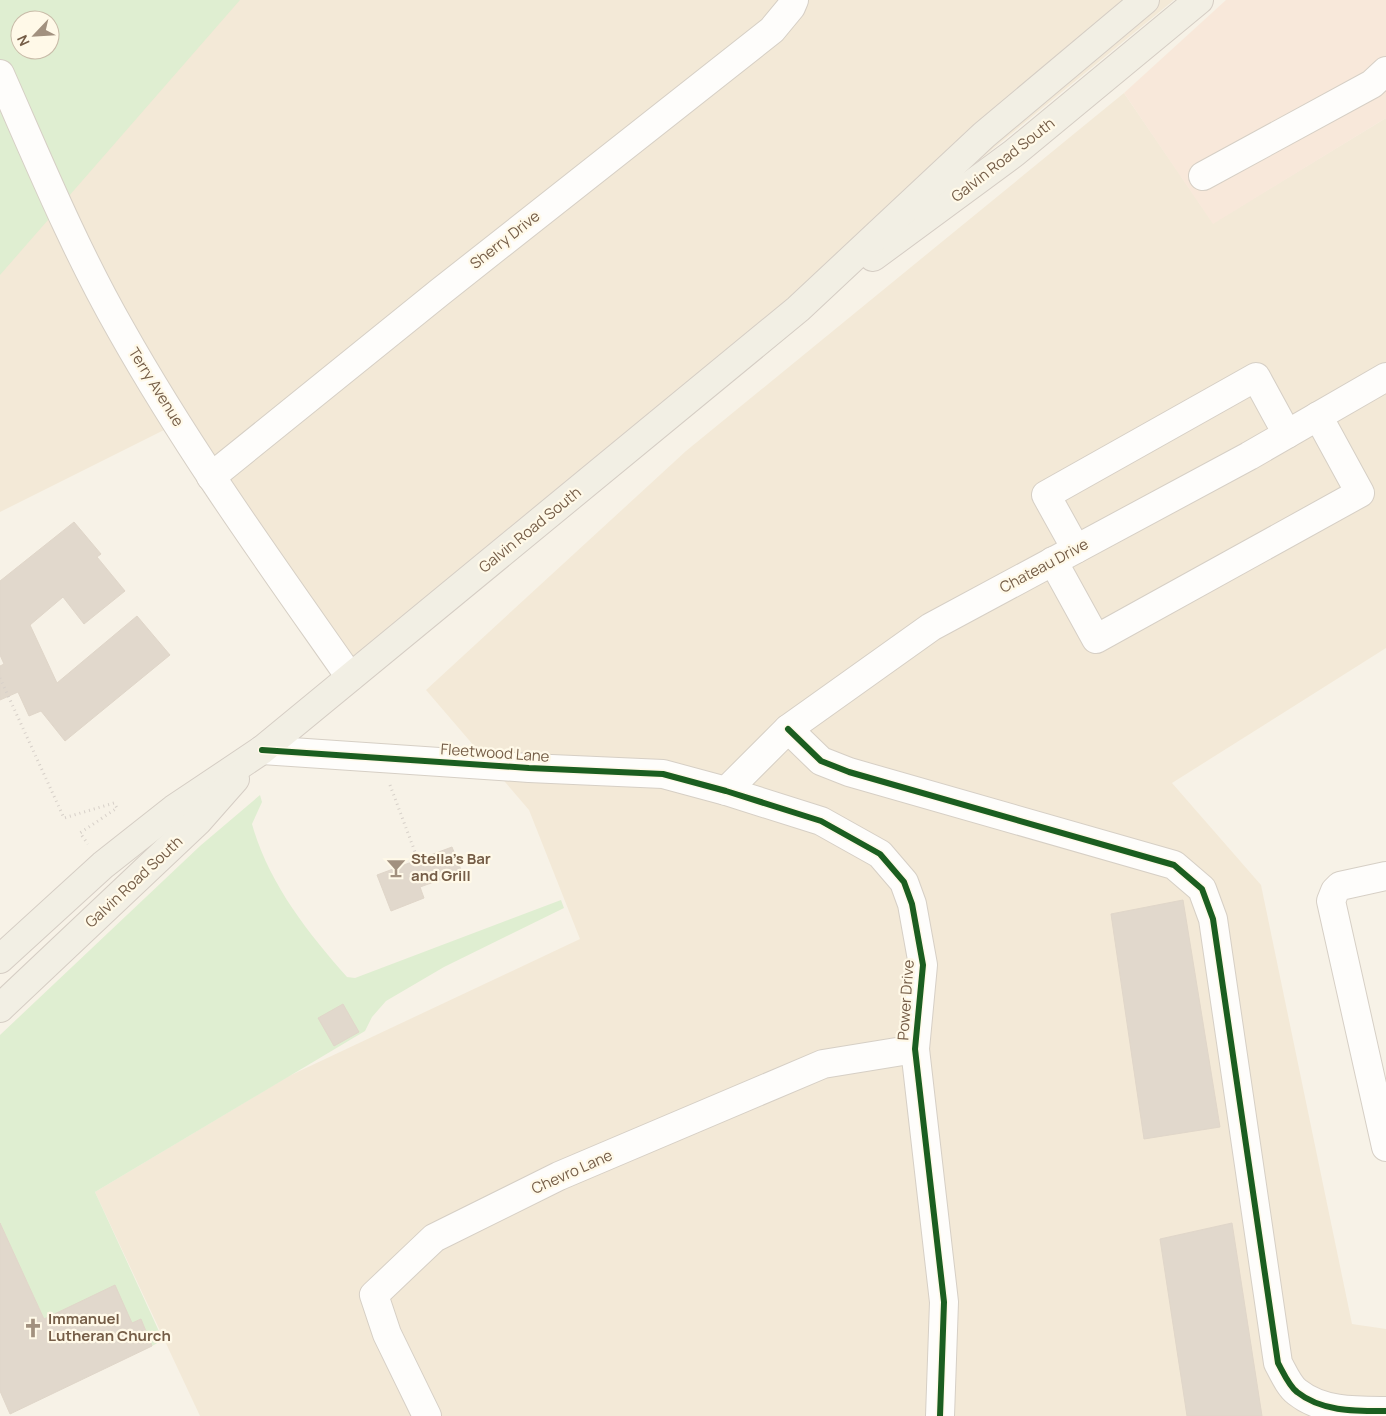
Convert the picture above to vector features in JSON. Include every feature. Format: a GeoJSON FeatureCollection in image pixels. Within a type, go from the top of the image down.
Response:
{"type":"FeatureCollection","features":[{"type":"Feature","properties":{"kind":"main road","name":"Galvin Road South"},"geometry":{"type":"LineString","coordinates":[[0,959],[103,865],[174,809],[262,750],[798,309],[984,135],[1145,0]]}},
{"type":"Feature","properties":{"kind":"main road","name":"Galvin Road South"},"geometry":{"type":"LineString","coordinates":[[798,309],[909,232],[1014,153],[1199,0]]}},
{"type":"Feature","properties":{"kind":"main road","name":"Galvin Road South"},"geometry":{"type":"LineString","coordinates":[[0,1008],[198,821],[262,750]]}},
{"type":"Feature","properties":{"kind":"street","name":"Sherry Drive"},"geometry":{"type":"LineString","coordinates":[[211,477],[440,292],[772,30],[791,7],[794,0]]}},
{"type":"Feature","properties":{"kind":"street"},"geometry":{"type":"LineString","coordinates":[[1203,176],[1372,84],[1386,71]]}},
{"type":"Feature","properties":{"kind":"street","name":"Terry Avenue"},"geometry":{"type":"LineString","coordinates":[[0,74],[76,245],[121,331],[211,477],[350,677]]}},
{"type":"Feature","properties":{"kind":"street"},"geometry":{"type":"LineString","coordinates":[[1287,434],[1256,376],[1046,494],[1065,555],[1096,638],[1360,493],[1318,416]]}},
{"type":"Feature","properties":{"kind":"street","name":"Chateau Drive"},"geometry":{"type":"LineString","coordinates":[[726,790],[788,729],[931,627],[1287,434],[1386,378]]}},
{"type":"Feature","properties":{"kind":"street"},"geometry":{"type":"LineString","coordinates":[[788,729],[821,761],[849,772],[1174,865],[1202,889],[1213,920],[1278,1363],[1296,1392],[1319,1404],[1348,1411],[1386,1411]]}},
{"type":"Feature","properties":{"kind":"street","name":"Fleetwood Lane"},"geometry":{"type":"LineString","coordinates":[[262,750],[529,768],[663,774],[726,790]]}},
{"type":"Feature","properties":{"kind":"street","name":"Power Drive"},"geometry":{"type":"LineString","coordinates":[[726,790],[821,821],[880,854],[904,882],[912,904],[923,965],[915,1049],[944,1302],[940,1416]]}},
{"type":"Feature","properties":{"kind":"street"},"geometry":{"type":"LineString","coordinates":[[1386,876],[1340,886],[1334,891],[1331,901],[1386,1147]]}},
{"type":"Feature","properties":{"kind":"street","name":"Chevro Lane"},"geometry":{"type":"LineString","coordinates":[[426,1415],[387,1334],[374,1294],[434,1238],[558,1176],[823,1064],[915,1049]]}},
{"type":"Feature","properties":{"kind":"path"},"geometry":{"type":"LineString","coordinates":[[0,678],[64,818],[114,803],[116,808],[80,833],[93,850]]}},
{"type":"Feature","properties":{"kind":"path"},"geometry":{"type":"LineString","coordinates":[[388,780],[418,860]]}},
{"type":"Feature","properties":{"kind":"shaded area"},"geometry":{"type":"Polygon","coordinates":[[[0,0],[1174,0],[350,677],[178,423],[0,512],[0,0]]]}},
{"type":"Feature","properties":{"kind":"shaded area"},"geometry":{"type":"Polygon","coordinates":[[[1226,0],[1386,0],[1386,118],[1213,224],[1124,93],[1226,0]]]}},
{"type":"Feature","properties":{"kind":"shaded area"},"geometry":{"type":"Polygon","coordinates":[[[1124,93],[1213,223],[1386,118],[1386,648],[1172,783],[1261,885],[1352,1324],[1386,1329],[1386,1416],[200,1416],[95,1192],[289,1076],[580,939],[529,810],[426,690],[686,451],[1124,93]]]}},
{"type":"Feature","properties":{"kind":"green space"},"geometry":{"type":"Polygon","coordinates":[[[0,0],[240,0],[0,275],[0,0]]]}},
{"type":"Feature","properties":{"kind":"green space"},"geometry":{"type":"Polygon","coordinates":[[[260,795],[262,802],[252,824],[268,866],[290,905],[347,977],[355,978],[561,900],[564,908],[444,967],[386,1001],[372,1017],[365,1031],[95,1192],[163,1340],[152,1346],[141,1319],[132,1323],[115,1286],[44,1319],[0,1223],[0,1035],[200,846],[260,795]]]}},
{"type":"Feature","properties":{"kind":"building"},"geometry":{"type":"Polygon","coordinates":[[[74,522],[101,554],[97,557],[125,591],[84,624],[63,597],[30,625],[57,683],[137,616],[170,655],[65,741],[41,711],[29,716],[18,692],[0,700],[0,666],[4,664],[0,655],[0,581],[74,522]]]}},
{"type":"Feature","properties":{"kind":"building"},"geometry":{"type":"Polygon","coordinates":[[[452,847],[462,872],[420,887],[424,898],[391,911],[377,875],[452,847]]]}},
{"type":"Feature","properties":{"kind":"building"},"geometry":{"type":"Polygon","coordinates":[[[1183,900],[1220,1127],[1144,1139],[1111,914],[1183,900]]]}},
{"type":"Feature","properties":{"kind":"building"},"geometry":{"type":"Polygon","coordinates":[[[343,1004],[359,1032],[334,1046],[318,1018],[343,1004]]]}},
{"type":"Feature","properties":{"kind":"building"},"geometry":{"type":"Polygon","coordinates":[[[0,1223],[44,1319],[115,1285],[132,1323],[141,1319],[152,1346],[10,1414],[0,1391],[0,1223]]]}},
{"type":"Feature","properties":{"kind":"building"},"geometry":{"type":"Polygon","coordinates":[[[1232,1223],[1262,1416],[1187,1416],[1160,1239],[1232,1223]]]}},
{"type":"Feature","properties":{"kind":"cycle path"},"geometry":{"type":"LineString","coordinates":[[788,729],[821,761],[849,772],[1174,865],[1202,889],[1213,919],[1278,1363],[1286,1379],[1294,1389],[1307,1399],[1328,1407],[1340,1409],[1386,1411]]}},
{"type":"Feature","properties":{"kind":"cycle path"},"geometry":{"type":"LineString","coordinates":[[262,750],[529,768],[663,774],[726,791],[821,821],[880,854],[904,882],[912,904],[923,965],[915,1049],[944,1302],[940,1416]]}},
{"type":"Feature","properties":{"kind":"place","name":"Stella's Bar and Grill"},"geometry":{"type":"Point","coordinates":[396,868]}},
{"type":"Feature","properties":{"kind":"place","name":"Immanuel Lutheran Church"},"geometry":{"type":"Point","coordinates":[33,1328]}}]}
